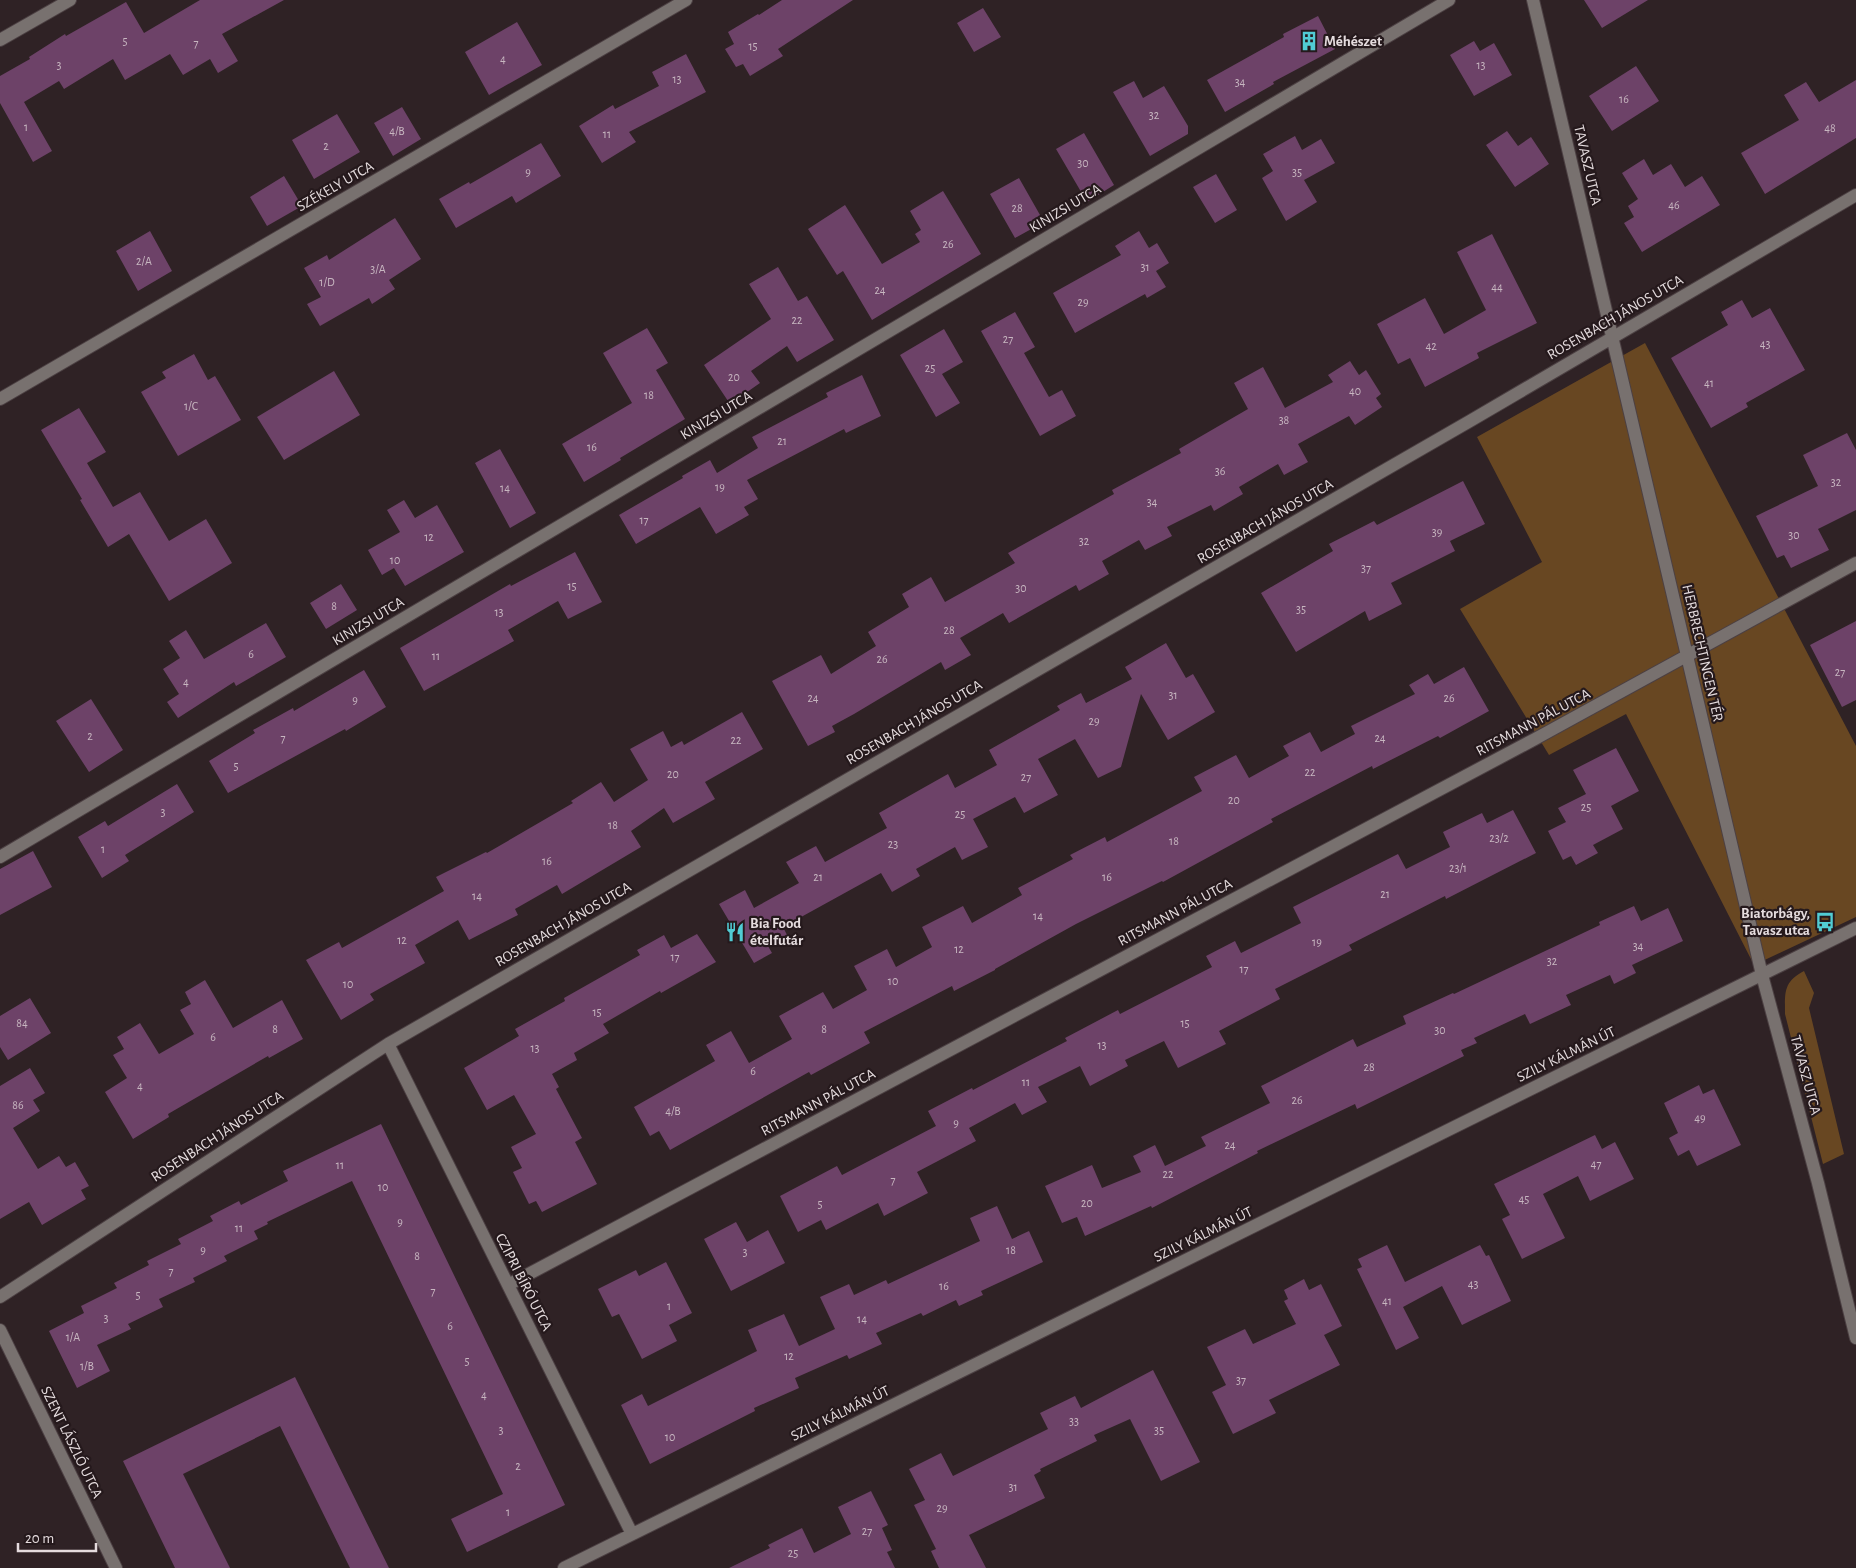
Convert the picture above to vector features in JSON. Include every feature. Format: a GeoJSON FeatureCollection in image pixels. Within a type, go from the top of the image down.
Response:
{"type":"FeatureCollection","features":[{"type":"Feature","properties":{"kind":"street"},"geometry":{"type":"LineString","coordinates":[[0,40],[70,0]]}},
{"type":"Feature","properties":{"kind":"street","name":"SZÉKELY UTCA"},"geometry":{"type":"LineString","coordinates":[[0,399],[686,0]]}},
{"type":"Feature","properties":{"kind":"street","name":"KINIZSI UTCA"},"geometry":{"type":"LineString","coordinates":[[0,857],[1449,0]]}},
{"type":"Feature","properties":{"kind":"street","name":"TAVASZ UTCA"},"geometry":{"type":"LineString","coordinates":[[1533,0],[1612,338]]}},
{"type":"Feature","properties":{"kind":"street","name":"ROSENBACH JÁNOS UTCA"},"geometry":{"type":"LineString","coordinates":[[0,1297],[388,1044],[1453,431],[1856,195]]}},
{"type":"Feature","properties":{"kind":"street","name":"HERBRECHTINGEN TÉR"},"geometry":{"type":"LineString","coordinates":[[1612,338],[1762,975]]}},
{"type":"Feature","properties":{"kind":"street","name":"RITSMANN PÁL UTCA"},"geometry":{"type":"LineString","coordinates":[[508,1285],[1535,739],[1856,563]]}},
{"type":"Feature","properties":{"kind":"street","name":"SZILY KÁLMÁN ÚT"},"geometry":{"type":"LineString","coordinates":[[564,1568],[1856,928]]}},
{"type":"Feature","properties":{"kind":"street","name":"TAVASZ UTCA"},"geometry":{"type":"LineString","coordinates":[[1762,975],[1818,1183],[1856,1338]]}},
{"type":"Feature","properties":{"kind":"street","name":"CZIPRI BÍRÓ UTCA"},"geometry":{"type":"LineString","coordinates":[[388,1044],[632,1534]]}},
{"type":"Feature","properties":{"kind":"street","name":"SZENT LÁSZLÓ UTCA"},"geometry":{"type":"LineString","coordinates":[[0,1330],[116,1568]]}},
{"type":"Feature","properties":{"kind":"shaded area"},"geometry":{"type":"Polygon","coordinates":[[[1645,343],[1856,746],[1856,917],[1754,965],[1626,714],[1549,755],[1460,609],[1542,562],[1477,437],[1645,343]]]}},
{"type":"Feature","properties":{"kind":"shaded area"},"geometry":{"type":"Polygon","coordinates":[[[1804,971],[1814,993],[1809,1008],[1844,1154],[1823,1164],[1785,1014],[1785,994],[1789,984],[1792,979],[1804,971]]]}},
{"type":"Feature","properties":{"kind":"building"},"geometry":{"type":"Polygon","coordinates":[[[200,0],[284,0],[222,34],[238,61],[218,73],[210,59],[183,75],[170,54],[125,80],[113,59],[64,89],[59,81],[24,102],[52,151],[33,162],[0,103],[0,76],[30,59],[29,57],[65,34],[66,36],[126,2],[144,33],[200,0]]]}},
{"type":"Feature","properties":{"kind":"building"},"geometry":{"type":"Polygon","coordinates":[[[782,0],[853,0],[778,49],[783,56],[750,76],[743,64],[736,67],[725,49],[734,44],[728,32],[782,0]]]}},
{"type":"Feature","properties":{"kind":"building"},"geometry":{"type":"Polygon","coordinates":[[[1584,0],[1648,0],[1602,28],[1584,0]]]}},
{"type":"Feature","properties":{"kind":"building"},"geometry":{"type":"Polygon","coordinates":[[[983,8],[1001,37],[974,52],[957,23],[983,8]]]}},
{"type":"Feature","properties":{"kind":"building"},"geometry":{"type":"Polygon","coordinates":[[[1318,16],[1335,49],[1273,82],[1274,84],[1225,112],[1207,80],[1284,37],[1283,34],[1318,16]]]}},
{"type":"Feature","properties":{"kind":"building"},"geometry":{"type":"Polygon","coordinates":[[[517,22],[542,65],[489,95],[465,52],[517,22]]]}},
{"type":"Feature","properties":{"kind":"building"},"geometry":{"type":"Polygon","coordinates":[[[1474,41],[1480,51],[1494,43],[1512,75],[1474,96],[1450,55],[1474,41]]]}},
{"type":"Feature","properties":{"kind":"building"},"geometry":{"type":"Polygon","coordinates":[[[686,54],[706,92],[629,132],[636,142],[602,163],[579,126],[613,105],[615,109],[659,86],[652,72],[686,54]]]}},
{"type":"Feature","properties":{"kind":"building"},"geometry":{"type":"Polygon","coordinates":[[[1636,66],[1659,101],[1612,131],[1589,96],[1636,66]]]}},
{"type":"Feature","properties":{"kind":"building"},"geometry":{"type":"Polygon","coordinates":[[[1856,80],[1856,138],[1765,194],[1741,153],[1799,120],[1784,95],[1806,82],[1819,102],[1856,80]]]}},
{"type":"Feature","properties":{"kind":"building"},"geometry":{"type":"Polygon","coordinates":[[[1134,81],[1143,98],[1164,86],[1188,126],[1188,134],[1150,156],[1113,92],[1134,81]]]}},
{"type":"Feature","properties":{"kind":"building"},"geometry":{"type":"Polygon","coordinates":[[[402,107],[421,139],[393,156],[374,123],[402,107]]]}},
{"type":"Feature","properties":{"kind":"building"},"geometry":{"type":"Polygon","coordinates":[[[337,114],[360,152],[314,179],[292,140],[337,114]]]}},
{"type":"Feature","properties":{"kind":"building"},"geometry":{"type":"Polygon","coordinates":[[[1507,131],[1518,146],[1531,137],[1549,164],[1515,187],[1486,145],[1507,131]]]}},
{"type":"Feature","properties":{"kind":"building"},"geometry":{"type":"Polygon","coordinates":[[[1084,133],[1114,185],[1087,202],[1056,149],[1084,133]]]}},
{"type":"Feature","properties":{"kind":"building"},"geometry":{"type":"Polygon","coordinates":[[[1295,136],[1302,150],[1321,139],[1335,163],[1304,180],[1317,202],[1286,221],[1262,178],[1273,171],[1263,154],[1295,136]]]}},
{"type":"Feature","properties":{"kind":"building"},"geometry":{"type":"Polygon","coordinates":[[[541,143],[561,176],[516,203],[512,196],[456,228],[439,199],[469,182],[470,184],[541,143]]]}},
{"type":"Feature","properties":{"kind":"building"},"geometry":{"type":"Polygon","coordinates":[[[1644,159],[1653,175],[1671,164],[1685,187],[1702,176],[1720,205],[1642,252],[1624,223],[1634,217],[1628,206],[1638,199],[1622,173],[1644,159]]]}},
{"type":"Feature","properties":{"kind":"building"},"geometry":{"type":"Polygon","coordinates":[[[1216,174],[1237,210],[1215,223],[1193,187],[1216,174]]]}},
{"type":"Feature","properties":{"kind":"building"},"geometry":{"type":"Polygon","coordinates":[[[284,176],[302,206],[267,226],[250,197],[284,176]]]}},
{"type":"Feature","properties":{"kind":"building"},"geometry":{"type":"Polygon","coordinates":[[[1019,178],[1044,222],[1015,238],[990,194],[1019,178]]]}},
{"type":"Feature","properties":{"kind":"building"},"geometry":{"type":"Polygon","coordinates":[[[943,191],[981,254],[872,320],[843,271],[837,275],[808,229],[845,205],[882,264],[920,242],[915,234],[921,230],[910,211],[943,191]]]}},
{"type":"Feature","properties":{"kind":"building"},"geometry":{"type":"Polygon","coordinates":[[[395,218],[421,259],[389,280],[395,289],[372,304],[369,298],[320,326],[307,304],[321,297],[304,268],[327,255],[329,260],[395,218]]]}},
{"type":"Feature","properties":{"kind":"building"},"geometry":{"type":"Polygon","coordinates":[[[150,231],[172,271],[138,291],[116,251],[150,231]]]}},
{"type":"Feature","properties":{"kind":"building"},"geometry":{"type":"Polygon","coordinates":[[[1139,231],[1149,248],[1157,243],[1169,263],[1156,271],[1166,287],[1147,298],[1145,294],[1075,333],[1053,293],[1121,255],[1115,246],[1139,231]]]}},
{"type":"Feature","properties":{"kind":"building"},"geometry":{"type":"Polygon","coordinates":[[[1492,234],[1537,323],[1477,353],[1479,358],[1425,387],[1410,358],[1398,364],[1377,324],[1425,298],[1444,334],[1486,310],[1457,252],[1492,234]]]}},
{"type":"Feature","properties":{"kind":"building"},"geometry":{"type":"Polygon","coordinates":[[[778,267],[798,301],[807,296],[834,340],[797,362],[787,346],[751,371],[760,383],[730,404],[704,365],[771,319],[749,284],[778,267]]]}},
{"type":"Feature","properties":{"kind":"building"},"geometry":{"type":"Polygon","coordinates":[[[1742,300],[1752,318],[1770,308],[1805,370],[1746,403],[1748,407],[1711,428],[1671,358],[1728,325],[1721,312],[1742,300]]]}},
{"type":"Feature","properties":{"kind":"building"},"geometry":{"type":"Polygon","coordinates":[[[1015,312],[1035,347],[1024,353],[1049,397],[1062,390],[1076,416],[1040,436],[981,331],[1015,312]]]}},
{"type":"Feature","properties":{"kind":"building"},"geometry":{"type":"Polygon","coordinates":[[[647,328],[668,363],[656,370],[685,419],[584,482],[562,444],[632,403],[603,353],[647,328]]]}},
{"type":"Feature","properties":{"kind":"building"},"geometry":{"type":"Polygon","coordinates":[[[944,329],[963,362],[942,374],[960,403],[936,417],[900,355],[944,329]]]}},
{"type":"Feature","properties":{"kind":"building"},"geometry":{"type":"Polygon","coordinates":[[[194,354],[208,380],[215,376],[241,420],[178,456],[141,392],[166,378],[162,372],[194,354]]]}},
{"type":"Feature","properties":{"kind":"building"},"geometry":{"type":"Polygon","coordinates":[[[1350,361],[1359,375],[1366,370],[1381,394],[1376,398],[1382,407],[1355,425],[1349,416],[1298,444],[1308,462],[1284,475],[1278,464],[1239,487],[1243,494],[1214,511],[1211,505],[1167,527],[1172,536],[1145,550],[1139,540],[1102,561],[1109,574],[1079,591],[1076,585],[1009,623],[1003,613],[960,638],[971,655],[945,670],[941,662],[832,726],[835,732],[808,746],[772,681],[821,655],[831,674],[876,646],[868,632],[909,607],[902,594],[931,577],[945,602],[1015,563],[1008,553],[1114,494],[1112,490],[1181,453],[1179,449],[1248,409],[1234,383],[1263,367],[1285,408],[1333,382],[1328,375],[1350,361]]]}},
{"type":"Feature","properties":{"kind":"building"},"geometry":{"type":"Polygon","coordinates":[[[334,371],[360,415],[284,460],[257,417],[334,371]]]}},
{"type":"Feature","properties":{"kind":"building"},"geometry":{"type":"Polygon","coordinates":[[[862,375],[881,416],[846,433],[844,429],[747,480],[758,499],[744,507],[749,515],[716,534],[700,507],[636,544],[619,515],[710,460],[717,473],[758,448],[752,437],[828,397],[826,393],[862,375]]]}},
{"type":"Feature","properties":{"kind":"building"},"geometry":{"type":"Polygon","coordinates":[[[79,408],[106,452],[87,463],[113,507],[140,492],[169,541],[206,519],[232,563],[169,601],[129,534],[108,547],[41,430],[79,408]]]}},
{"type":"Feature","properties":{"kind":"building"},"geometry":{"type":"Polygon","coordinates":[[[1847,433],[1856,450],[1856,510],[1818,529],[1829,550],[1791,568],[1784,555],[1777,558],[1756,516],[1818,486],[1803,455],[1847,433]]]}},
{"type":"Feature","properties":{"kind":"building"},"geometry":{"type":"Polygon","coordinates":[[[500,449],[536,513],[510,528],[475,463],[500,449]]]}},
{"type":"Feature","properties":{"kind":"building"},"geometry":{"type":"Polygon","coordinates":[[[1463,481],[1485,524],[1450,541],[1455,551],[1391,583],[1402,604],[1369,621],[1365,611],[1296,652],[1261,593],[1333,551],[1329,544],[1374,521],[1377,525],[1463,481]]]}},
{"type":"Feature","properties":{"kind":"building"},"geometry":{"type":"Polygon","coordinates":[[[404,500],[415,518],[437,505],[464,552],[405,586],[394,568],[382,575],[368,550],[400,532],[387,510],[404,500]]]}},
{"type":"Feature","properties":{"kind":"building"},"geometry":{"type":"Polygon","coordinates":[[[575,552],[602,602],[568,619],[558,601],[508,630],[514,641],[424,691],[400,648],[510,584],[511,586],[575,552]]]}},
{"type":"Feature","properties":{"kind":"building"},"geometry":{"type":"Polygon","coordinates":[[[341,584],[357,610],[326,629],[310,603],[341,584]]]}},
{"type":"Feature","properties":{"kind":"building"},"geometry":{"type":"Polygon","coordinates":[[[1856,621],[1856,700],[1842,707],[1810,645],[1856,621]]]}},
{"type":"Feature","properties":{"kind":"building"},"geometry":{"type":"Polygon","coordinates":[[[266,623],[286,657],[236,686],[234,682],[178,718],[167,702],[179,694],[163,669],[180,658],[169,641],[186,630],[204,659],[266,623]]]}},
{"type":"Feature","properties":{"kind":"building"},"geometry":{"type":"Polygon","coordinates":[[[1166,643],[1186,678],[1193,674],[1215,712],[1168,740],[1141,694],[1121,767],[1098,778],[1075,739],[1038,759],[1058,795],[1024,813],[1015,797],[973,819],[988,847],[962,860],[955,847],[916,869],[920,876],[892,892],[881,873],[783,927],[787,935],[768,946],[772,953],[754,963],[719,904],[745,890],[754,908],[799,883],[786,862],[816,846],[825,862],[887,828],[879,813],[916,792],[948,774],[955,788],[997,765],[989,750],[1060,710],[1057,706],[1081,693],[1086,703],[1132,679],[1125,667],[1166,643]]]}},
{"type":"Feature","properties":{"kind":"building"},"geometry":{"type":"Polygon","coordinates":[[[1464,667],[1489,711],[1440,738],[1438,736],[1373,769],[1372,766],[1271,819],[1273,822],[1163,882],[1076,924],[995,970],[954,991],[952,986],[864,1032],[870,1043],[811,1075],[809,1072],[670,1150],[659,1131],[650,1136],[634,1107],[715,1061],[706,1045],[731,1031],[749,1063],[792,1039],[779,1016],[823,992],[833,1009],[867,990],[854,966],[887,949],[896,967],[932,947],[922,927],[963,906],[972,923],[1022,895],[1018,888],[1073,859],[1070,855],[1105,837],[1107,842],[1202,791],[1194,777],[1236,755],[1249,778],[1289,756],[1283,746],[1310,732],[1321,752],[1355,734],[1351,726],[1415,694],[1409,685],[1428,674],[1434,684],[1464,667]]]}},
{"type":"Feature","properties":{"kind":"building"},"geometry":{"type":"Polygon","coordinates":[[[364,670],[386,707],[346,731],[345,729],[228,793],[209,761],[255,733],[253,730],[293,708],[294,711],[364,670]]]}},
{"type":"Feature","properties":{"kind":"building"},"geometry":{"type":"Polygon","coordinates":[[[91,699],[123,750],[89,772],[56,721],[91,699]]]}},
{"type":"Feature","properties":{"kind":"building"},"geometry":{"type":"Polygon","coordinates":[[[742,712],[763,749],[705,782],[715,799],[673,823],[664,808],[631,831],[641,847],[562,894],[557,885],[515,909],[518,915],[469,940],[458,920],[415,945],[425,963],[370,994],[374,1000],[341,1020],[306,960],[339,942],[342,948],[444,891],[436,877],[487,853],[573,803],[571,801],[601,782],[614,802],[648,780],[630,749],[663,731],[671,747],[682,741],[684,745],[742,712]]]}},
{"type":"Feature","properties":{"kind":"building"},"geometry":{"type":"Polygon","coordinates":[[[1616,748],[1639,791],[1611,806],[1623,829],[1593,845],[1598,853],[1576,865],[1571,856],[1563,860],[1548,831],[1566,822],[1558,808],[1586,794],[1573,770],[1616,748]]]}},
{"type":"Feature","properties":{"kind":"building"},"geometry":{"type":"Polygon","coordinates":[[[177,784],[194,812],[125,855],[129,861],[102,878],[78,837],[105,821],[108,826],[177,784]]]}},
{"type":"Feature","properties":{"kind":"building"},"geometry":{"type":"Polygon","coordinates":[[[1513,810],[1536,853],[1446,899],[1445,896],[1349,945],[1352,950],[1275,989],[1280,999],[1219,1031],[1226,1044],[1178,1068],[1164,1041],[1125,1060],[1128,1066],[1090,1086],[1080,1066],[1038,1087],[1047,1102],[1022,1115],[1015,1103],[969,1128],[976,1141],[917,1172],[928,1193],[884,1216],[878,1203],[826,1230],[821,1220],[798,1232],[780,1196],[837,1166],[842,1175],[936,1126],[928,1111],[1067,1041],[1065,1038],[1118,1010],[1120,1014],[1212,967],[1206,956],[1235,941],[1241,953],[1301,923],[1293,907],[1398,854],[1406,869],[1450,847],[1443,832],[1482,813],[1487,823],[1513,810]]]}},
{"type":"Feature","properties":{"kind":"building"},"geometry":{"type":"Polygon","coordinates":[[[33,851],[52,887],[0,915],[0,869],[33,851]]]}},
{"type":"Feature","properties":{"kind":"building"},"geometry":{"type":"Polygon","coordinates":[[[1634,906],[1641,921],[1668,908],[1683,941],[1632,965],[1636,973],[1614,984],[1610,975],[1566,995],[1571,1005],[1530,1024],[1525,1014],[1474,1038],[1477,1043],[1461,1050],[1464,1056],[1357,1109],[1355,1104],[1257,1151],[1258,1153],[1152,1208],[1151,1206],[1085,1236],[1077,1217],[1062,1223],[1045,1186],[1092,1165],[1102,1188],[1141,1172],[1133,1156],[1155,1145],[1165,1166],[1206,1146],[1201,1137],[1270,1103],[1261,1086],[1353,1039],[1357,1047],[1406,1024],[1403,1016],[1600,925],[1599,922],[1634,906]]]}},
{"type":"Feature","properties":{"kind":"building"},"geometry":{"type":"Polygon","coordinates":[[[697,934],[716,962],[661,993],[660,991],[603,1024],[609,1033],[574,1053],[577,1060],[552,1074],[559,1087],[556,1089],[582,1138],[575,1142],[597,1184],[542,1212],[536,1201],[529,1204],[513,1172],[522,1168],[511,1147],[536,1134],[514,1095],[487,1110],[464,1068],[519,1036],[515,1029],[565,1001],[564,998],[640,955],[637,950],[664,935],[671,948],[697,934]]]}},
{"type":"Feature","properties":{"kind":"building"},"geometry":{"type":"Polygon","coordinates":[[[205,980],[233,1028],[282,1000],[303,1039],[269,1058],[268,1056],[168,1114],[169,1117],[133,1139],[105,1092],[127,1078],[113,1055],[124,1049],[117,1037],[140,1023],[159,1054],[194,1034],[180,1010],[191,1004],[185,992],[205,980]]]}},
{"type":"Feature","properties":{"kind":"building"},"geometry":{"type":"Polygon","coordinates":[[[30,998],[51,1033],[8,1060],[0,1047],[0,1016],[30,998]]]}},
{"type":"Feature","properties":{"kind":"building"},"geometry":{"type":"Polygon","coordinates":[[[30,1068],[45,1093],[33,1100],[40,1111],[13,1128],[38,1169],[59,1156],[66,1167],[75,1162],[89,1186],[81,1190],[86,1199],[42,1225],[29,1202],[0,1219],[0,1086],[30,1068]]]}},
{"type":"Feature","properties":{"kind":"building"},"geometry":{"type":"Polygon","coordinates":[[[1699,1085],[1703,1094],[1714,1089],[1741,1145],[1697,1166],[1689,1150],[1678,1156],[1669,1138],[1678,1133],[1664,1103],[1699,1085]]]}},
{"type":"Feature","properties":{"kind":"building"},"geometry":{"type":"Polygon","coordinates":[[[381,1124],[565,1505],[467,1552],[451,1519],[503,1494],[352,1181],[267,1222],[268,1224],[254,1231],[258,1239],[224,1256],[227,1261],[193,1278],[195,1282],[159,1299],[163,1307],[128,1324],[131,1329],[97,1345],[110,1371],[77,1388],[49,1331],[84,1313],[81,1306],[117,1288],[114,1283],[149,1265],[147,1261],[181,1244],[178,1239],[213,1221],[210,1216],[239,1201],[241,1205],[288,1181],[283,1171],[381,1124]]]}},
{"type":"Feature","properties":{"kind":"building"},"geometry":{"type":"Polygon","coordinates":[[[1595,1135],[1602,1149],[1615,1142],[1634,1179],[1590,1201],[1578,1176],[1543,1194],[1565,1238],[1522,1259],[1502,1219],[1510,1215],[1494,1184],[1595,1135]]]}},
{"type":"Feature","properties":{"kind":"building"},"geometry":{"type":"Polygon","coordinates":[[[997,1206],[1012,1239],[1029,1231],[1043,1262],[981,1291],[983,1295],[959,1306],[956,1300],[923,1316],[921,1313],[876,1333],[882,1344],[849,1359],[847,1355],[795,1378],[799,1388],[754,1408],[755,1411],[650,1464],[621,1405],[642,1394],[648,1406],[757,1351],[748,1330],[784,1314],[799,1346],[835,1329],[820,1297],[849,1284],[854,1295],[886,1280],[888,1284],[980,1241],[970,1218],[997,1206]]]}},
{"type":"Feature","properties":{"kind":"building"},"geometry":{"type":"Polygon","coordinates":[[[736,1222],[747,1242],[768,1230],[785,1263],[731,1291],[704,1239],[736,1222]]]}},
{"type":"Feature","properties":{"kind":"building"},"geometry":{"type":"Polygon","coordinates":[[[1387,1245],[1405,1282],[1480,1245],[1486,1256],[1489,1255],[1511,1301],[1462,1325],[1442,1286],[1403,1307],[1419,1338],[1396,1350],[1357,1269],[1362,1267],[1358,1259],[1387,1245]]]}},
{"type":"Feature","properties":{"kind":"building"},"geometry":{"type":"Polygon","coordinates":[[[666,1262],[692,1313],[669,1325],[677,1341],[642,1359],[619,1314],[612,1317],[598,1289],[636,1270],[639,1276],[666,1262]]]}},
{"type":"Feature","properties":{"kind":"building"},"geometry":{"type":"Polygon","coordinates":[[[1304,1279],[1309,1290],[1321,1284],[1342,1326],[1324,1335],[1340,1365],[1269,1400],[1276,1413],[1233,1434],[1212,1392],[1226,1385],[1207,1347],[1245,1329],[1253,1344],[1296,1324],[1284,1301],[1288,1299],[1284,1290],[1304,1279]]]}},
{"type":"Feature","properties":{"kind":"building"},"geometry":{"type":"Polygon","coordinates":[[[1153,1370],[1200,1462],[1161,1481],[1130,1419],[1094,1435],[1097,1441],[1040,1469],[1041,1471],[1034,1475],[1045,1498],[969,1535],[986,1568],[939,1568],[931,1551],[936,1549],[914,1505],[925,1500],[909,1469],[941,1453],[953,1476],[1048,1429],[1040,1413],[1075,1396],[1081,1408],[1153,1370]]]}},
{"type":"Feature","properties":{"kind":"building"},"geometry":{"type":"Polygon","coordinates":[[[295,1377],[389,1568],[350,1568],[280,1426],[183,1474],[230,1568],[175,1568],[123,1461],[295,1377]]]}},
{"type":"Feature","properties":{"kind":"building"},"geometry":{"type":"Polygon","coordinates":[[[871,1491],[888,1525],[882,1528],[892,1550],[887,1552],[895,1568],[729,1568],[770,1548],[768,1545],[802,1528],[814,1553],[851,1534],[838,1507],[871,1491]]]}},
{"type":"Feature","properties":{"kind":"place","name":"Méhészet"},"geometry":{"type":"Point","coordinates":[1309,41]}},
{"type":"Feature","properties":{"kind":"place","name":"Biatorbágy, Tavasz utca"},"geometry":{"type":"Point","coordinates":[1825,922]}},
{"type":"Feature","properties":{"kind":"place","name":"Bia Food ételfutár"},"geometry":{"type":"Point","coordinates":[735,932]}}]}
